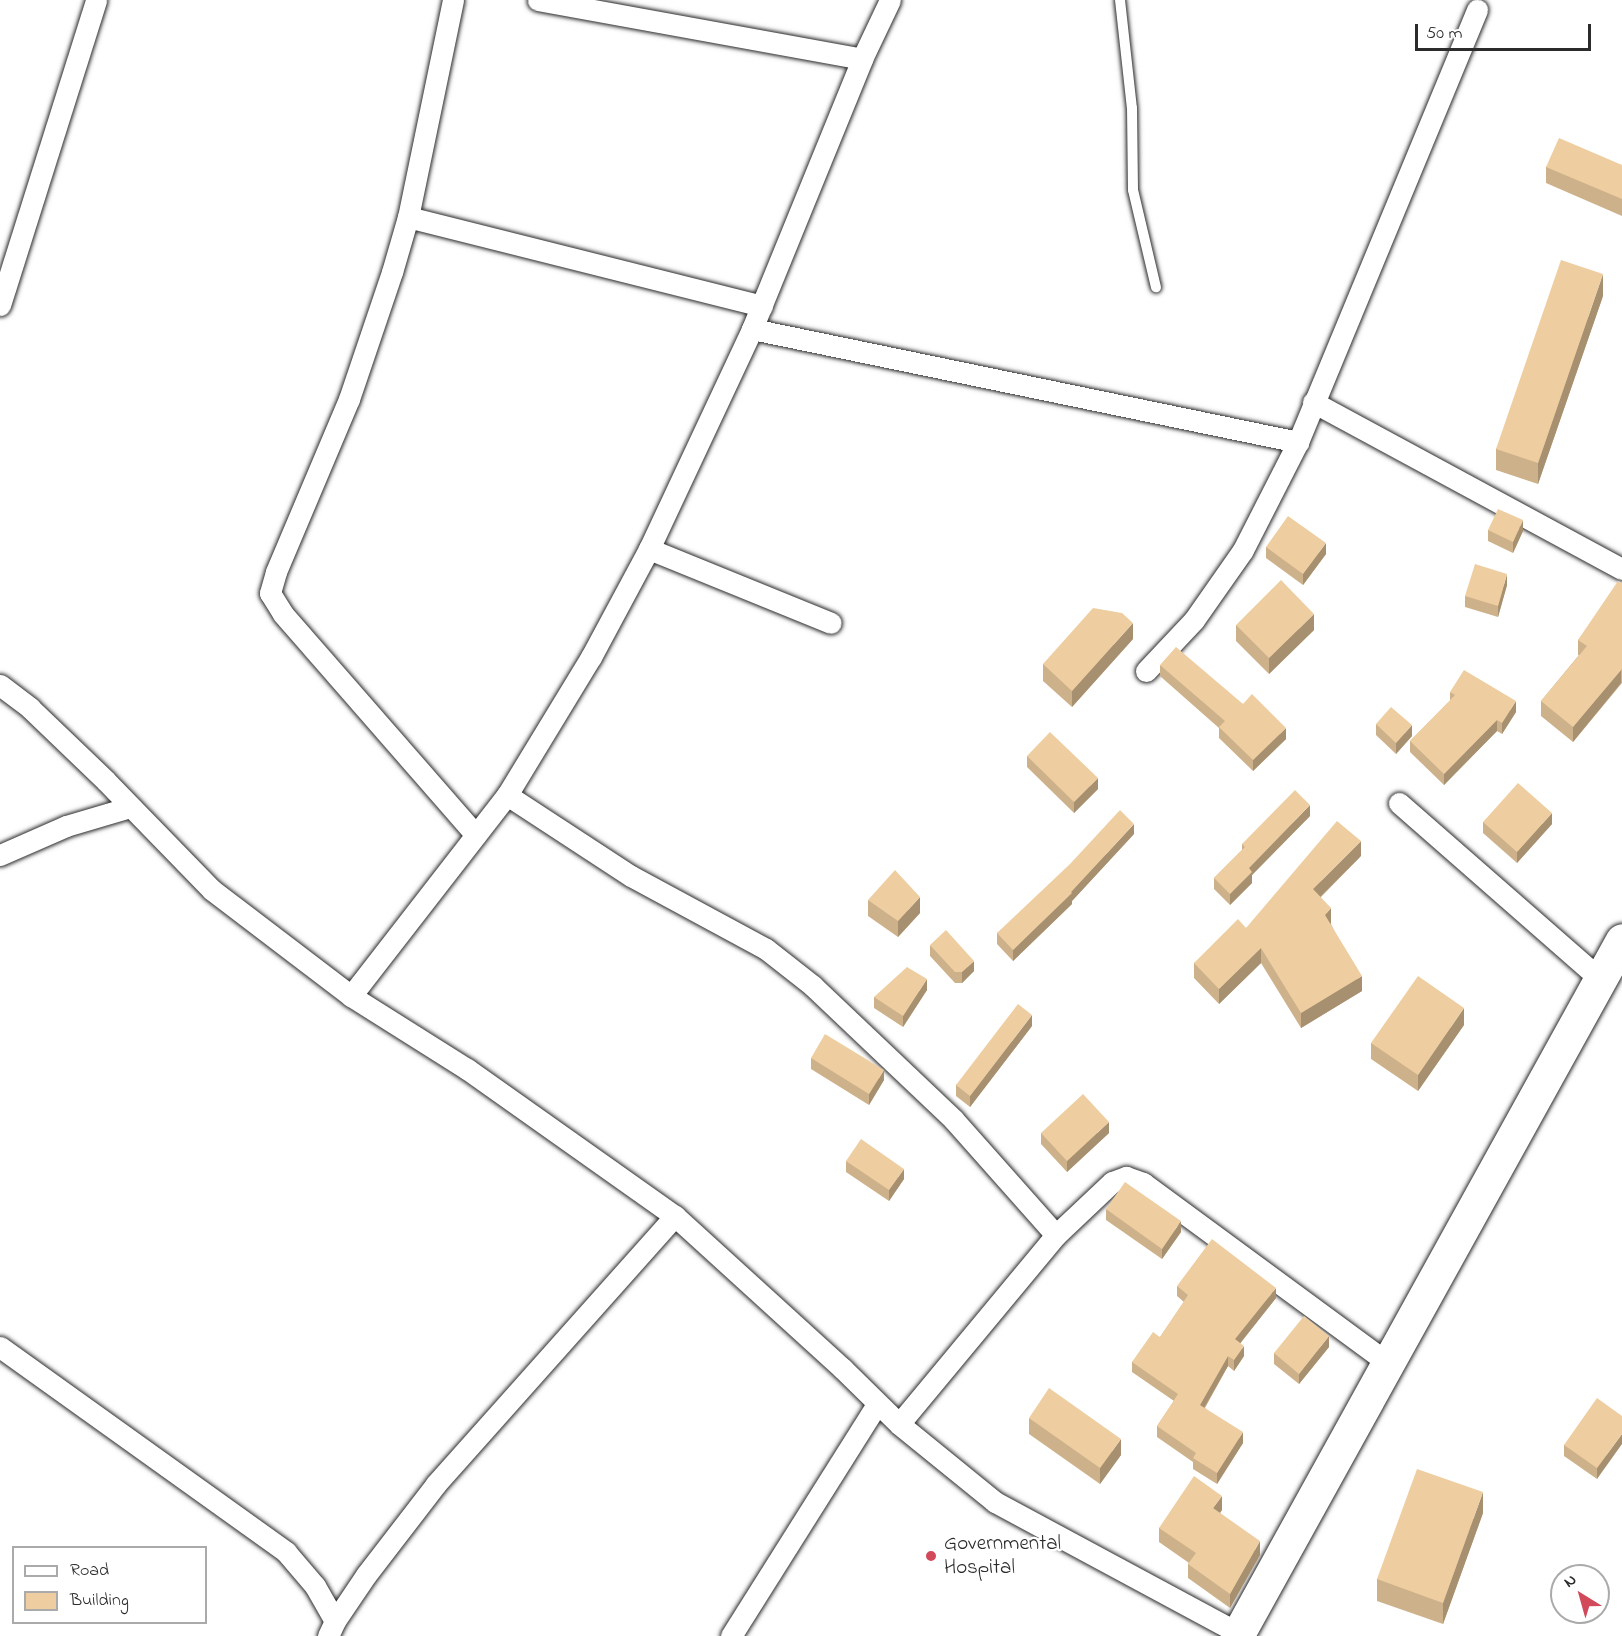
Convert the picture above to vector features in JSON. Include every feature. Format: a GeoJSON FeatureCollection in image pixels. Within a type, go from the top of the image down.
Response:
{"type":"FeatureCollection","features":[{"type":"Feature","properties":{"kind":"main road"},"geometry":{"type":"LineString","coordinates":[[1237,1635],[1602,981],[1622,940]]}},
{"type":"Feature","properties":{"kind":"street"},"geometry":{"type":"LineString","coordinates":[[0,305],[96,0]]}},
{"type":"Feature","properties":{"kind":"street"},"geometry":{"type":"LineString","coordinates":[[453,0],[408,217],[349,399],[280,562],[270,593],[283,614],[476,835]]}},
{"type":"Feature","properties":{"kind":"street"},"geometry":{"type":"LineString","coordinates":[[538,0],[862,59]]}},
{"type":"Feature","properties":{"kind":"street"},"geometry":{"type":"LineString","coordinates":[[351,996],[507,795],[591,657],[649,549],[752,329],[862,59],[890,0]]}},
{"type":"Feature","properties":{"kind":"street"},"geometry":{"type":"LineString","coordinates":[[1146,671],[1194,620],[1243,550],[1298,442],[1477,10]]}},
{"type":"Feature","properties":{"kind":"street"},"geometry":{"type":"LineString","coordinates":[[408,217],[762,306]]}},
{"type":"Feature","properties":{"kind":"street"},"geometry":{"type":"LineString","coordinates":[[752,329],[1298,442]]}},
{"type":"Feature","properties":{"kind":"street"},"geometry":{"type":"LineString","coordinates":[[1313,402],[1622,569]]}},
{"type":"Feature","properties":{"kind":"street"},"geometry":{"type":"LineString","coordinates":[[649,549],[831,623]]}},
{"type":"Feature","properties":{"kind":"street"},"geometry":{"type":"LineString","coordinates":[[0,685],[30,708],[212,890],[351,996],[467,1069],[675,1216],[842,1368],[899,1424],[995,1502],[1237,1635]]}},
{"type":"Feature","properties":{"kind":"street"},"geometry":{"type":"LineString","coordinates":[[507,795],[631,876],[766,949],[813,986],[953,1119],[1056,1235]]}},
{"type":"Feature","properties":{"kind":"street"},"geometry":{"type":"LineString","coordinates":[[1400,802],[1602,981]]}},
{"type":"Feature","properties":{"kind":"street"},"geometry":{"type":"LineString","coordinates":[[0,855],[66,826],[130,807]]}},
{"type":"Feature","properties":{"kind":"street"},"geometry":{"type":"LineString","coordinates":[[899,1424],[1056,1235],[1112,1182],[1126,1177],[1143,1183],[1389,1364]]}},
{"type":"Feature","properties":{"kind":"street"},"geometry":{"type":"LineString","coordinates":[[331,1628],[436,1484],[675,1216]]}},
{"type":"Feature","properties":{"kind":"street"},"geometry":{"type":"LineString","coordinates":[[0,1347],[286,1552],[315,1586],[331,1628]]}},
{"type":"Feature","properties":{"kind":"street"},"geometry":{"type":"LineString","coordinates":[[731,1636],[877,1404]]}},
{"type":"Feature","properties":{"kind":"lane"},"geometry":{"type":"LineString","coordinates":[[1120,0],[1132,108],[1133,190],[1156,287]]}},
{"type":"Feature","properties":{"kind":"building"},"geometry":{"type":"Polygon","coordinates":[[[1559,138],[1622,165],[1622,199],[1546,167],[1559,138]]]}},
{"type":"Feature","properties":{"kind":"building"},"geometry":{"type":"Polygon","coordinates":[[[1561,260],[1603,274],[1538,463],[1496,449],[1561,260]]]}},
{"type":"Feature","properties":{"kind":"building"},"geometry":{"type":"Polygon","coordinates":[[[1498,509],[1523,520],[1513,542],[1488,530],[1498,509]]]}},
{"type":"Feature","properties":{"kind":"building"},"geometry":{"type":"Polygon","coordinates":[[[1288,516],[1326,543],[1303,574],[1266,547],[1288,516]]]}},
{"type":"Feature","properties":{"kind":"building"},"geometry":{"type":"Polygon","coordinates":[[[1475,564],[1507,574],[1498,606],[1465,596],[1475,564]]]}},
{"type":"Feature","properties":{"kind":"building"},"geometry":{"type":"Polygon","coordinates":[[[1281,580],[1314,614],[1269,658],[1236,625],[1281,580]]]}},
{"type":"Feature","properties":{"kind":"building"},"geometry":{"type":"Polygon","coordinates":[[[1618,581],[1622,583],[1622,669],[1573,727],[1541,701],[1587,646],[1578,640],[1618,581]]]}},
{"type":"Feature","properties":{"kind":"building"},"geometry":{"type":"Polygon","coordinates":[[[1093,608],[1122,613],[1133,623],[1072,691],[1043,664],[1093,608]]]}},
{"type":"Feature","properties":{"kind":"building"},"geometry":{"type":"Polygon","coordinates":[[[1176,647],[1243,704],[1252,694],[1286,728],[1253,760],[1219,727],[1225,721],[1160,665],[1176,647]]]}},
{"type":"Feature","properties":{"kind":"building"},"geometry":{"type":"Polygon","coordinates":[[[1464,670],[1516,701],[1502,723],[1497,720],[1444,774],[1410,741],[1455,695],[1450,692],[1464,670]]]}},
{"type":"Feature","properties":{"kind":"building"},"geometry":{"type":"Polygon","coordinates":[[[1391,707],[1412,725],[1396,743],[1376,724],[1391,707]]]}},
{"type":"Feature","properties":{"kind":"building"},"geometry":{"type":"Polygon","coordinates":[[[1050,732],[1098,778],[1074,802],[1027,756],[1050,732]]]}},
{"type":"Feature","properties":{"kind":"building"},"geometry":{"type":"Polygon","coordinates":[[[1518,783],[1552,813],[1517,852],[1483,822],[1518,783]]]}},
{"type":"Feature","properties":{"kind":"building"},"geometry":{"type":"Polygon","coordinates":[[[1295,790],[1310,805],[1249,868],[1252,872],[1230,894],[1214,878],[1245,847],[1242,844],[1295,790]]]}},
{"type":"Feature","properties":{"kind":"building"},"geometry":{"type":"Polygon","coordinates":[[[1120,810],[1134,824],[1072,893],[1013,950],[997,933],[1070,864],[1120,810]]]}},
{"type":"Feature","properties":{"kind":"building"},"geometry":{"type":"Polygon","coordinates":[[[1337,821],[1361,841],[1313,889],[1331,908],[1325,915],[1362,976],[1301,1013],[1261,948],[1219,989],[1194,963],[1238,919],[1246,928],[1337,821]]]}},
{"type":"Feature","properties":{"kind":"building"},"geometry":{"type":"Polygon","coordinates":[[[895,870],[920,897],[898,921],[868,900],[895,870]]]}},
{"type":"Feature","properties":{"kind":"building"},"geometry":{"type":"Polygon","coordinates":[[[946,930],[974,961],[962,972],[955,972],[930,945],[946,930]]]}},
{"type":"Feature","properties":{"kind":"building"},"geometry":{"type":"Polygon","coordinates":[[[907,967],[927,979],[903,1016],[874,997],[907,967]]]}},
{"type":"Feature","properties":{"kind":"building"},"geometry":{"type":"Polygon","coordinates":[[[1418,976],[1464,1008],[1418,1075],[1371,1043],[1418,976]]]}},
{"type":"Feature","properties":{"kind":"building"},"geometry":{"type":"Polygon","coordinates":[[[1018,1004],[1032,1015],[970,1096],[956,1085],[1018,1004]]]}},
{"type":"Feature","properties":{"kind":"building"},"geometry":{"type":"Polygon","coordinates":[[[825,1034],[884,1070],[869,1094],[811,1058],[825,1034]]]}},
{"type":"Feature","properties":{"kind":"building"},"geometry":{"type":"Polygon","coordinates":[[[1083,1094],[1109,1122],[1067,1161],[1041,1133],[1083,1094]]]}},
{"type":"Feature","properties":{"kind":"building"},"geometry":{"type":"Polygon","coordinates":[[[861,1139],[904,1169],[889,1190],[846,1161],[861,1139]]]}},
{"type":"Feature","properties":{"kind":"building"},"geometry":{"type":"Polygon","coordinates":[[[1125,1182],[1181,1221],[1162,1249],[1106,1209],[1125,1182]]]}},
{"type":"Feature","properties":{"kind":"building"},"geometry":{"type":"Polygon","coordinates":[[[1212,1239],[1276,1288],[1235,1339],[1244,1346],[1234,1360],[1228,1356],[1200,1405],[1243,1432],[1217,1473],[1193,1458],[1196,1453],[1157,1426],[1178,1394],[1132,1362],[1153,1332],[1160,1337],[1188,1295],[1177,1286],[1212,1239]]]}},
{"type":"Feature","properties":{"kind":"building"},"geometry":{"type":"Polygon","coordinates":[[[1304,1316],[1329,1336],[1299,1374],[1274,1353],[1304,1316]]]}},
{"type":"Feature","properties":{"kind":"building"},"geometry":{"type":"Polygon","coordinates":[[[1049,1388],[1121,1439],[1100,1468],[1029,1418],[1049,1388]]]}},
{"type":"Feature","properties":{"kind":"building"},"geometry":{"type":"Polygon","coordinates":[[[1597,1398],[1622,1416],[1622,1434],[1597,1468],[1564,1445],[1597,1398]]]}},
{"type":"Feature","properties":{"kind":"building"},"geometry":{"type":"Polygon","coordinates":[[[1417,1469],[1483,1492],[1443,1603],[1377,1579],[1417,1469]]]}},
{"type":"Feature","properties":{"kind":"building"},"geometry":{"type":"Polygon","coordinates":[[[1194,1476],[1222,1496],[1213,1508],[1260,1541],[1230,1594],[1188,1564],[1196,1553],[1159,1528],[1194,1476]]]}},
{"type":"Feature","properties":{"kind":"place","name":"Governmental Hospital"},"geometry":{"type":"Point","coordinates":[931,1556]}}]}
